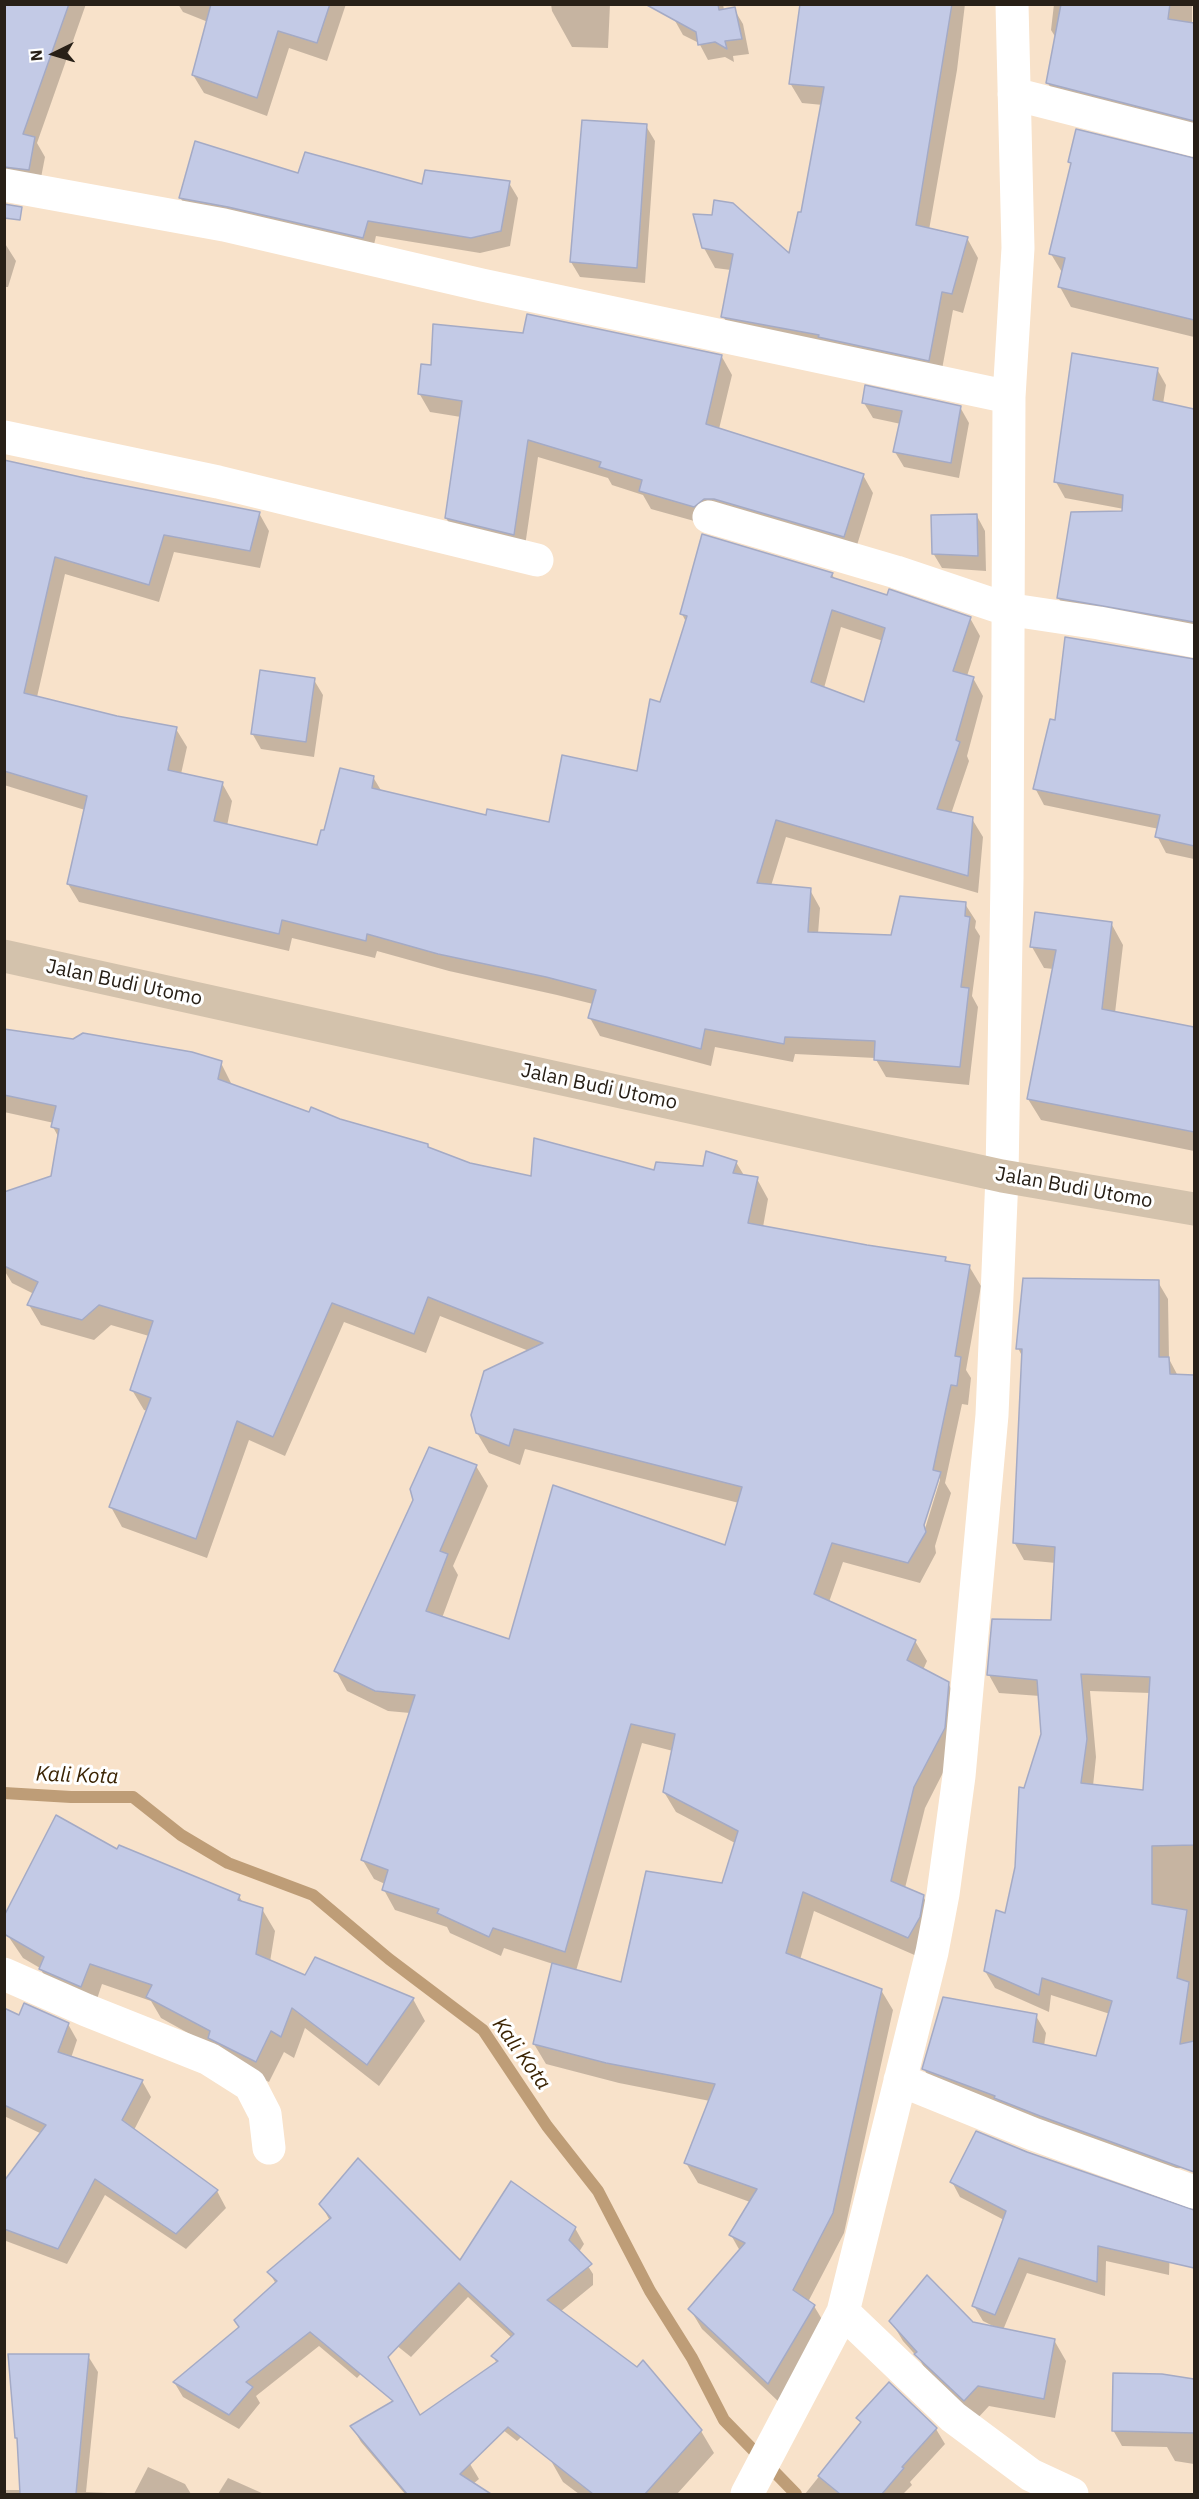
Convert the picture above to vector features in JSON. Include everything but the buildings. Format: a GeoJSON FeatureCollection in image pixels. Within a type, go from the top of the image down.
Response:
{"type":"FeatureCollection","features":[{"type":"Feature","properties":{"kind":"street"},"geometry":{"type":"LineString","coordinates":[[747,2494],[843,2312],[932,1952],[944,1894],[959,1776],[992,1415],[1002,1176],[1007,879],[1006,609],[1009,397],[1018,248],[1012,4]]}},
{"type":"Feature","properties":{"kind":"street"},"geometry":{"type":"LineString","coordinates":[[1014,94],[1194,140]]}},
{"type":"Feature","properties":{"kind":"street"},"geometry":{"type":"LineString","coordinates":[[4,185],[224,225],[482,285],[1009,397]]}},
{"type":"Feature","properties":{"kind":"street"},"geometry":{"type":"LineString","coordinates":[[4,437],[218,482],[537,560]]}},
{"type":"Feature","properties":{"kind":"street"},"geometry":{"type":"LineString","coordinates":[[709,517],[896,572],[1006,609],[1099,623],[1194,641]]}},
{"type":"Feature","properties":{"kind":"street","name":"Jalan Budi Utomo"},"geometry":{"type":"LineString","coordinates":[[4,956],[1002,1176],[1194,1209]]}},
{"type":"Feature","properties":{"kind":"street"},"geometry":{"type":"LineString","coordinates":[[4,1974],[86,2010],[209,2059],[250,2085],[265,2114],[269,2148]]}},
{"type":"Feature","properties":{"kind":"street"},"geometry":{"type":"LineString","coordinates":[[900,2080],[1033,2134],[1194,2192]]}},
{"type":"Feature","properties":{"kind":"street"},"geometry":{"type":"LineString","coordinates":[[843,2312],[953,2417],[1031,2475],[1072,2494]]}},
{"type":"Feature","properties":{"kind":"waterway","name":"Kali Kota"},"geometry":{"type":"LineString","coordinates":[[4,1793],[71,1797],[133,1797],[181,1835],[228,1863],[313,1895],[389,1959],[483,2030],[547,2126],[598,2191],[650,2291],[692,2358],[724,2420],[796,2494]]}}]}
